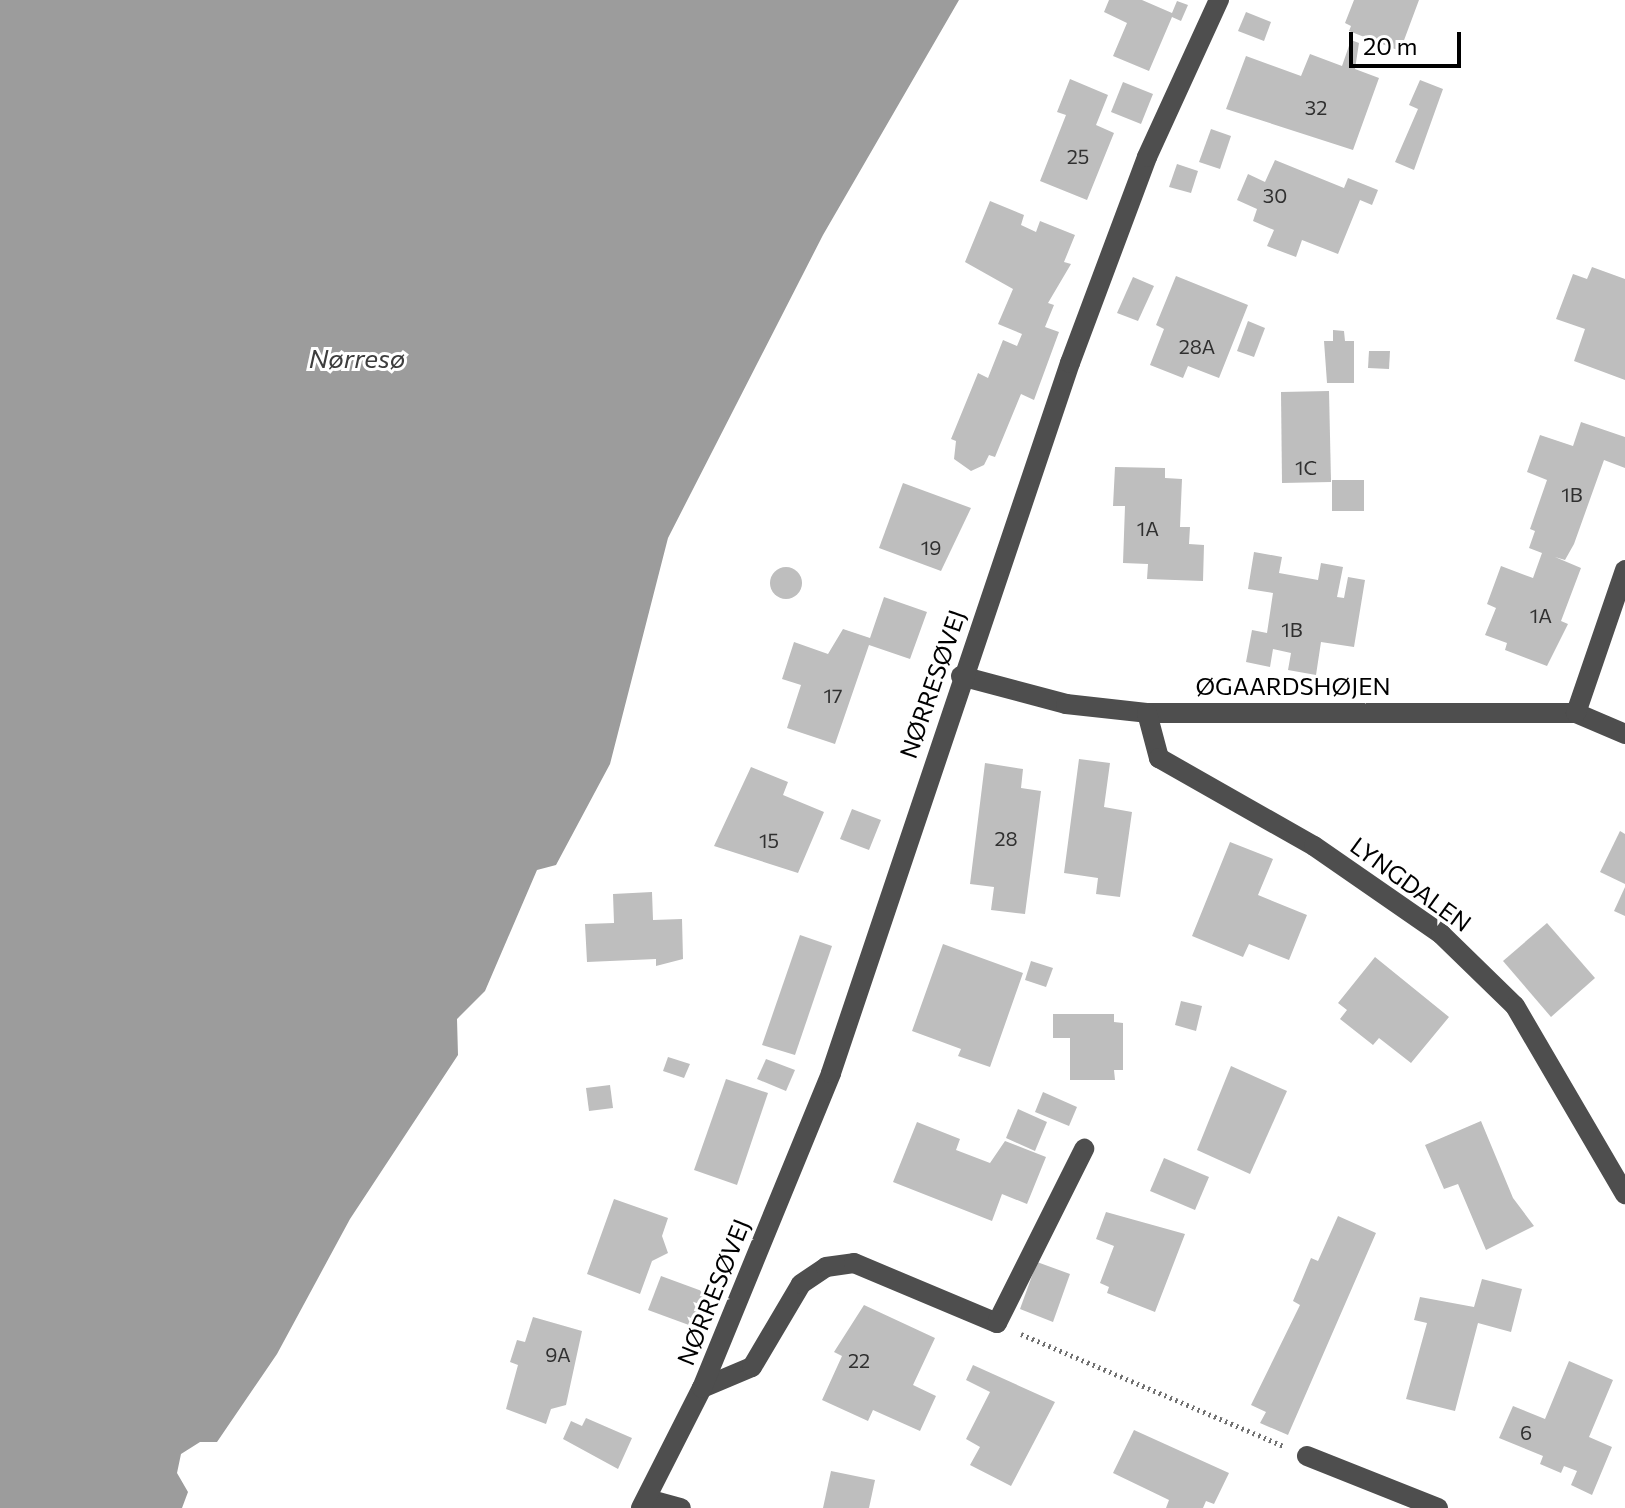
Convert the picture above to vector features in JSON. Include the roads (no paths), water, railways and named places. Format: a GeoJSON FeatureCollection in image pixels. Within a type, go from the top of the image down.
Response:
{"type":"FeatureCollection","features":[{"type":"Feature","properties":{"kind":"street","name":"NØRRESØVEJ"},"geometry":{"type":"LineString","coordinates":[[644,1503],[702,1388],[831,1073],[961,676],[1147,157],[1219,0]]}},
{"type":"Feature","properties":{"kind":"street"},"geometry":{"type":"LineString","coordinates":[[1576,713],[1625,570]]}},
{"type":"Feature","properties":{"kind":"street","name":"ØGAARDSHØJEN"},"geometry":{"type":"LineString","coordinates":[[961,676],[1066,704],[1147,713],[1576,713],[1625,734]]}},
{"type":"Feature","properties":{"kind":"street","name":"LYNGDALEN"},"geometry":{"type":"LineString","coordinates":[[1147,713],[1159,758],[1314,846],[1441,934],[1515,1006],[1625,1194]]}},
{"type":"Feature","properties":{"kind":"street","name":"NØRRESØVEJ"},"geometry":{"type":"LineString","coordinates":[[702,1388],[752,1367],[801,1284],[826,1267],[854,1263],[997,1323],[1084,1149]]}},
{"type":"Feature","properties":{"kind":"street"},"geometry":{"type":"LineString","coordinates":[[1307,1456],[1438,1508]]}},
{"type":"Feature","properties":{"kind":"street"},"geometry":{"type":"LineString","coordinates":[[644,1503],[681,1508]]}},
{"type":"Feature","properties":{"kind":"water","name":"Nørresø"},"geometry":{"type":"Polygon","coordinates":[[[0,0],[959,0],[823,235],[668,538],[610,764],[556,865],[537,870],[485,991],[457,1019],[458,1055],[350,1219],[277,1354],[217,1442],[200,1442],[181,1454],[177,1473],[188,1492],[182,1508],[0,1508],[0,0]]]}}]}
